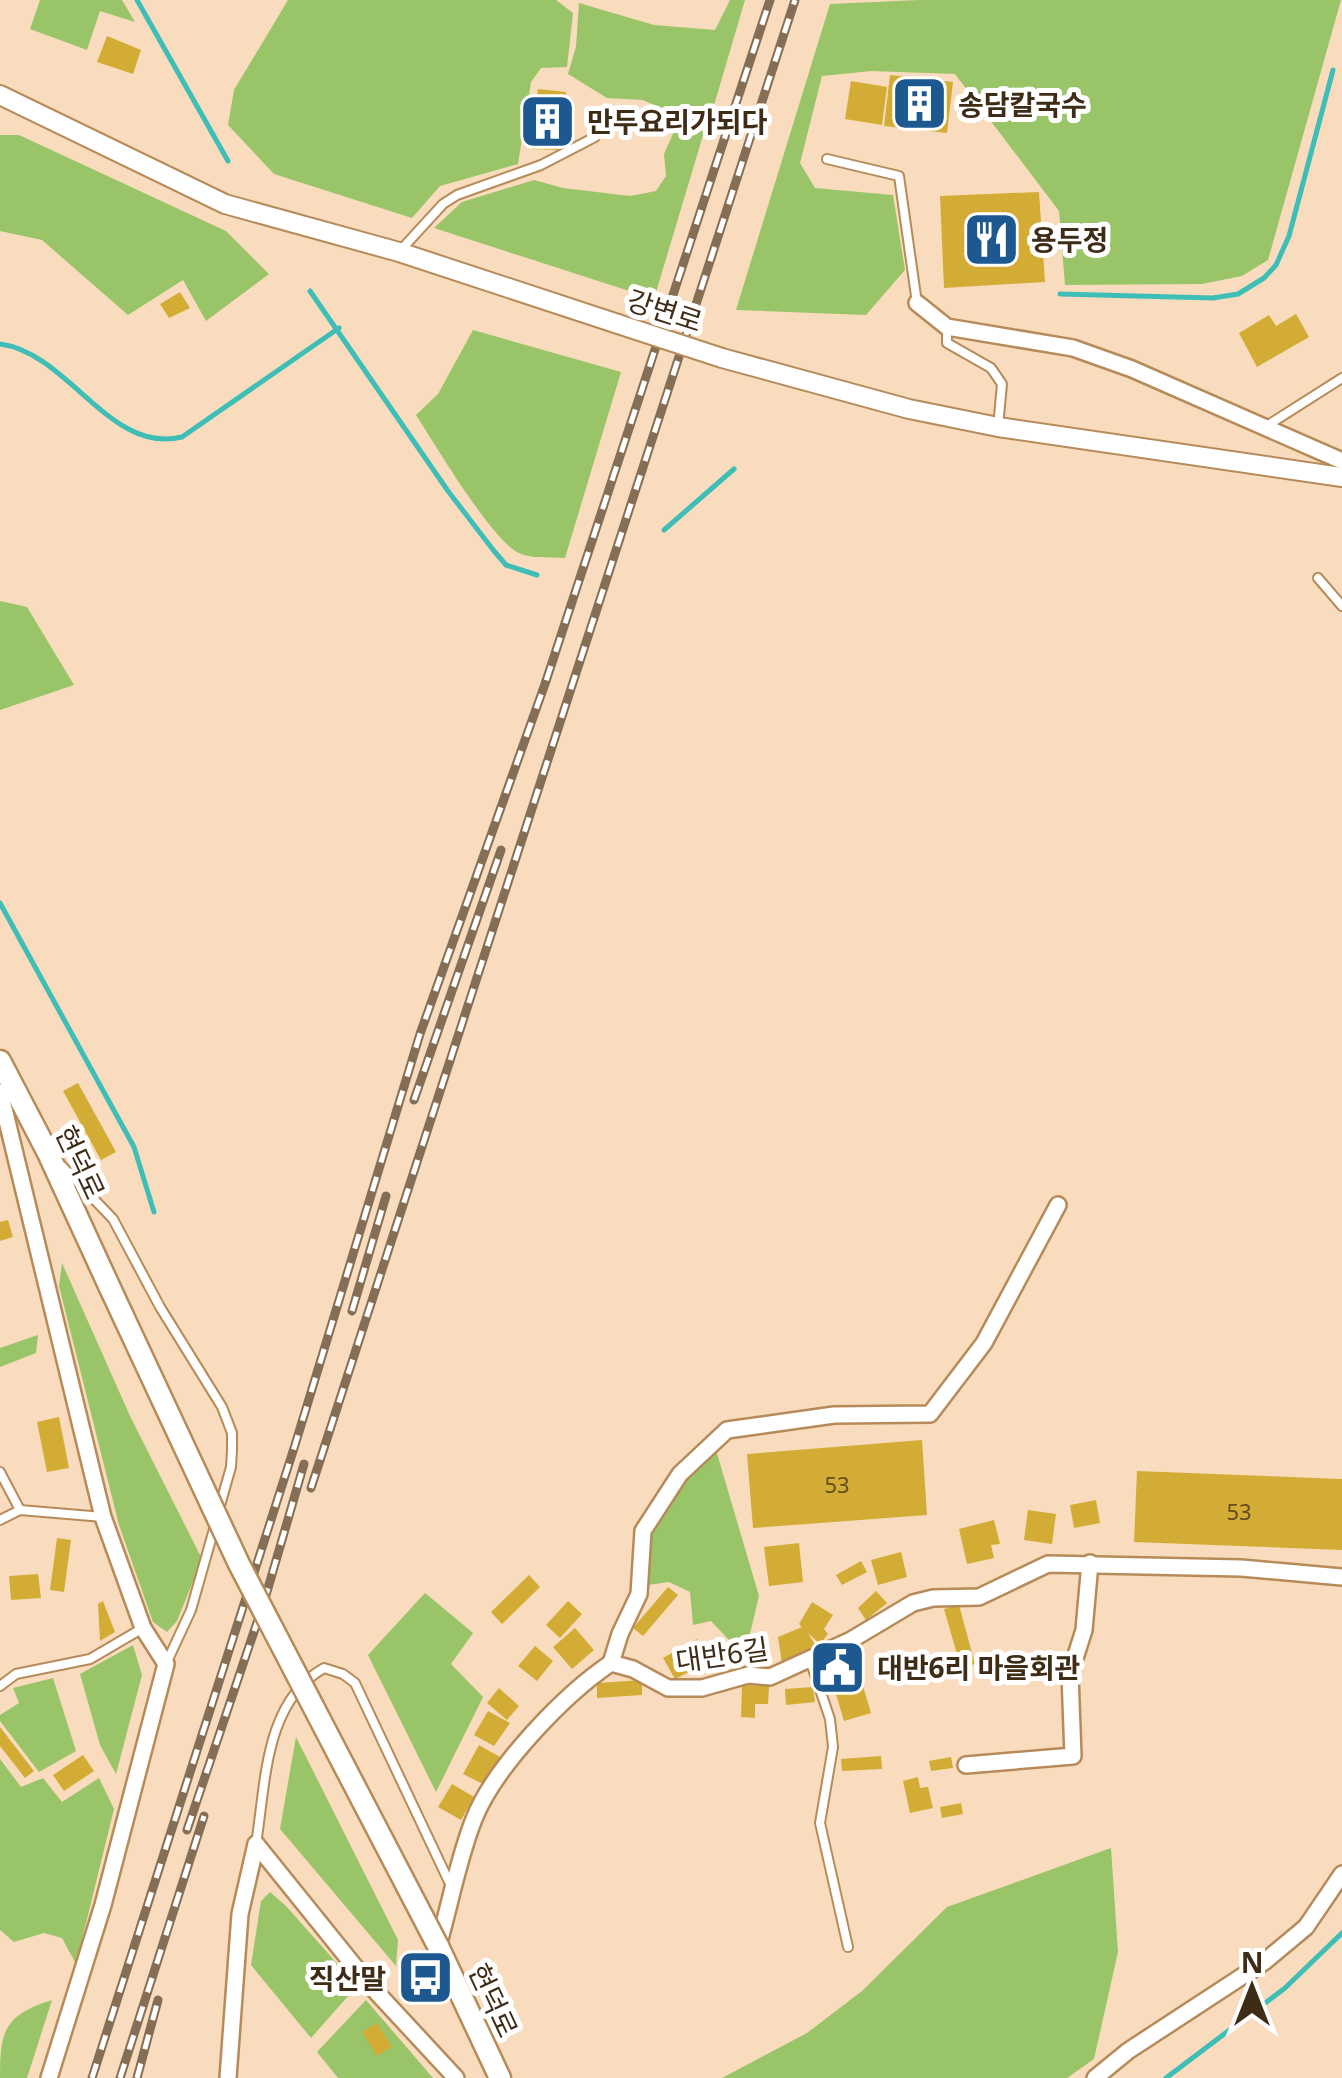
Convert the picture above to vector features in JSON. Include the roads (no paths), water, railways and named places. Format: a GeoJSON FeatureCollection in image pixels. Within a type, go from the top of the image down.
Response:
{"type":"FeatureCollection","features":[{"type":"Feature","properties":{"kind":"main road","name":"현덕로"},"geometry":{"type":"LineString","coordinates":[[0,1061],[48,1153],[239,1564],[438,1946],[500,2078]]}},
{"type":"Feature","properties":{"kind":"street","name":"강변로"},"geometry":{"type":"LineString","coordinates":[[0,95],[224,204],[399,252],[722,358],[909,409],[998,427],[1342,477]]}},
{"type":"Feature","properties":{"kind":"street"},"geometry":{"type":"LineString","coordinates":[[917,304],[947,327],[1073,348],[1132,369],[1342,460]]}},
{"type":"Feature","properties":{"kind":"street"},"geometry":{"type":"LineString","coordinates":[[0,1092],[103,1517],[142,1628],[166,1664],[102,1905],[49,2078]]}},
{"type":"Feature","properties":{"kind":"street"},"geometry":{"type":"LineString","coordinates":[[438,1946],[474,1818],[506,1764],[579,1686],[611,1663],[639,1594],[644,1532],[680,1474],[728,1430],[834,1416],[930,1414],[984,1343],[1058,1205]]}},
{"type":"Feature","properties":{"kind":"street"},"geometry":{"type":"LineString","coordinates":[[966,1764],[1073,1756],[1070,1674],[1084,1630],[1090,1563]]}},
{"type":"Feature","properties":{"kind":"street","name":"대반6길"},"geometry":{"type":"LineString","coordinates":[[611,1663],[633,1669],[668,1688],[702,1688],[748,1675],[770,1676],[851,1640],[913,1603],[933,1598],[979,1597],[1048,1564],[1241,1568],[1342,1577]]}},
{"type":"Feature","properties":{"kind":"street"},"geometry":{"type":"LineString","coordinates":[[228,2078],[240,1914],[256,1844]]}},
{"type":"Feature","properties":{"kind":"street"},"geometry":{"type":"LineString","coordinates":[[256,1844],[368,1982],[456,2078]]}},
{"type":"Feature","properties":{"kind":"street"},"geometry":{"type":"LineString","coordinates":[[1096,2078],[1128,2051],[1264,1962],[1306,1928],[1342,1874]]}},
{"type":"Feature","properties":{"kind":"lane"},"geometry":{"type":"LineString","coordinates":[[399,252],[443,204],[541,165],[595,137]]}},
{"type":"Feature","properties":{"kind":"lane"},"geometry":{"type":"LineString","coordinates":[[826,159],[899,176],[917,304]]}},
{"type":"Feature","properties":{"kind":"lane"},"geometry":{"type":"LineString","coordinates":[[947,327],[946,343],[991,368],[1002,384],[998,427]]}},
{"type":"Feature","properties":{"kind":"lane"},"geometry":{"type":"LineString","coordinates":[[1265,427],[1342,378]]}},
{"type":"Feature","properties":{"kind":"lane"},"geometry":{"type":"LineString","coordinates":[[1318,578],[1342,606]]}},
{"type":"Feature","properties":{"kind":"lane"},"geometry":{"type":"LineString","coordinates":[[48,1153],[114,1218],[160,1306],[222,1407],[232,1433],[231,1467],[191,1610],[166,1664]]}},
{"type":"Feature","properties":{"kind":"lane"},"geometry":{"type":"LineString","coordinates":[[0,1472],[20,1510]]}},
{"type":"Feature","properties":{"kind":"lane"},"geometry":{"type":"LineString","coordinates":[[0,1520],[20,1510],[103,1517]]}},
{"type":"Feature","properties":{"kind":"lane"},"geometry":{"type":"LineString","coordinates":[[0,1686],[16,1674],[90,1659],[142,1628]]}},
{"type":"Feature","properties":{"kind":"lane"},"geometry":{"type":"LineString","coordinates":[[810,1660],[830,1719],[833,1747],[820,1823],[848,1947]]}},
{"type":"Feature","properties":{"kind":"lane"},"geometry":{"type":"LineString","coordinates":[[256,1844],[273,1741],[283,1710],[296,1690],[324,1668],[356,1683],[454,1892]]}},
{"type":"Feature","properties":{"kind":"waterway"},"geometry":{"type":"LineString","coordinates":[[137,0],[228,161]]}},
{"type":"Feature","properties":{"kind":"waterway"},"geometry":{"type":"LineString","coordinates":[[1060,294],[1213,298],[1238,294],[1264,278],[1276,265],[1289,236],[1333,70]]}},
{"type":"Feature","properties":{"kind":"waterway"},"geometry":{"type":"LineString","coordinates":[[310,291],[494,551],[506,565],[537,575]]}},
{"type":"Feature","properties":{"kind":"waterway"},"geometry":{"type":"LineString","coordinates":[[0,344],[25,351],[111,418],[156,439],[182,437],[339,328]]}},
{"type":"Feature","properties":{"kind":"waterway"},"geometry":{"type":"LineString","coordinates":[[664,530],[734,469]]}},
{"type":"Feature","properties":{"kind":"waterway"},"geometry":{"type":"LineString","coordinates":[[0,903],[134,1147],[154,1212]]}},
{"type":"Feature","properties":{"kind":"waterway"},"geometry":{"type":"LineString","coordinates":[[1166,2078],[1285,1988],[1342,1933]]}},
{"type":"Feature","properties":{"kind":"railway"},"geometry":{"type":"LineString","coordinates":[[92,2078],[295,1445],[420,1034],[545,684],[770,0]]}},
{"type":"Feature","properties":{"kind":"railway"},"geometry":{"type":"LineString","coordinates":[[311,1488],[795,0]]}},
{"type":"Feature","properties":{"kind":"railway"},"geometry":{"type":"LineString","coordinates":[[414,1100],[501,850]]}},
{"type":"Feature","properties":{"kind":"railway"},"geometry":{"type":"LineString","coordinates":[[352,1311],[386,1196]]}},
{"type":"Feature","properties":{"kind":"railway"},"geometry":{"type":"LineString","coordinates":[[187,1830],[264,1602],[304,1464]]}},
{"type":"Feature","properties":{"kind":"railway"},"geometry":{"type":"LineString","coordinates":[[120,2078],[204,1816]]}},
{"type":"Feature","properties":{"kind":"railway"},"geometry":{"type":"LineString","coordinates":[[137,2078],[158,2000]]}},
{"type":"Feature","properties":{"kind":"place","name":"송담칼국수"},"geometry":{"type":"Point","coordinates":[919,104]}},
{"type":"Feature","properties":{"kind":"place","name":"만두요리가되다"},"geometry":{"type":"Point","coordinates":[548,121]}},
{"type":"Feature","properties":{"kind":"place","name":"용두정"},"geometry":{"type":"Point","coordinates":[992,239]}},
{"type":"Feature","properties":{"kind":"place","name":"대반6리 마을회관"},"geometry":{"type":"Point","coordinates":[838,1667]}},
{"type":"Feature","properties":{"kind":"place","name":"직산말"},"geometry":{"type":"Point","coordinates":[425,1978]}}]}
